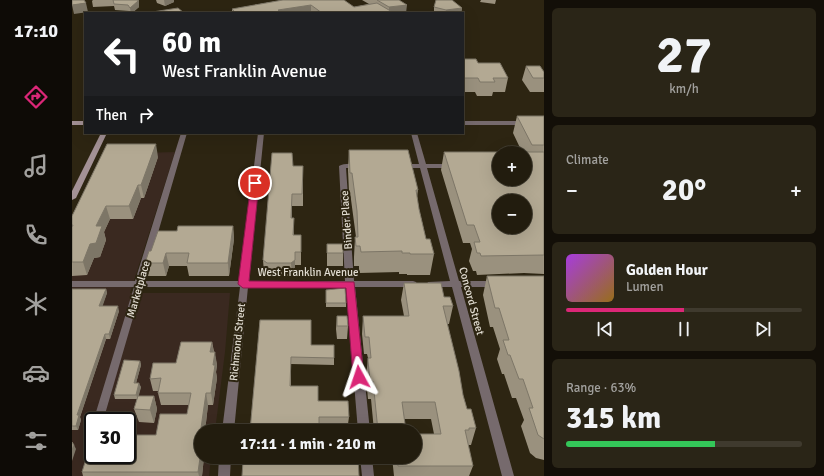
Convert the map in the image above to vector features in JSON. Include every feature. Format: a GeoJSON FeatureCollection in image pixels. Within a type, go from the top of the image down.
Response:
{"type":"FeatureCollection","features":[{"type":"Feature","properties":{"kind":"main road"},"geometry":{"type":"LineString","coordinates":[[72,123],[84,123]]}},
{"type":"Feature","properties":{"kind":"main road"},"geometry":{"type":"LineString","coordinates":[[72,198],[104,134]]}},
{"type":"Feature","properties":{"kind":"street"},"geometry":{"type":"LineString","coordinates":[[464,123],[544,123]]}},
{"type":"Feature","properties":{"kind":"street","name":"Marketplace"},"geometry":{"type":"LineString","coordinates":[[101,412],[184,134]]}},
{"type":"Feature","properties":{"kind":"street","name":"Richmond Street"},"geometry":{"type":"LineString","coordinates":[[229,424],[243,284],[261,134]]}},
{"type":"Feature","properties":{"kind":"street","name":"Concord Street"},"geometry":{"type":"LineString","coordinates":[[414,134],[508,476]]}},
{"type":"Feature","properties":{"kind":"street","name":"Binder Place"},"geometry":{"type":"LineString","coordinates":[[363,424],[350,284],[342,166],[364,166]]}},
{"type":"Feature","properties":{"kind":"street"},"geometry":{"type":"LineString","coordinates":[[394,166],[461,166]]}},
{"type":"Feature","properties":{"kind":"street","name":"West Franklin Avenue"},"geometry":{"type":"LineString","coordinates":[[72,284],[506,284]]}},
{"type":"Feature","properties":{"kind":"street"},"geometry":{"type":"LineString","coordinates":[[224,476],[225,464]]}},
{"type":"Feature","properties":{"kind":"street"},"geometry":{"type":"LineString","coordinates":[[367,464],[368,476]]}},
{"type":"Feature","properties":{"kind":"shaded area"},"geometry":{"type":"Polygon","coordinates":[[[175,152],[130,293],[230,293],[225,352],[216,424],[194,424],[194,464],[210,464],[209,476],[72,476],[72,226],[106,154],[175,152]]]}},
{"type":"Feature","properties":{"kind":"building"},"geometry":{"type":"Polygon","coordinates":[[[72,0],[84,0],[86,3],[72,5],[72,0]]]}},
{"type":"Feature","properties":{"kind":"building"},"geometry":{"type":"Polygon","coordinates":[[[113,0],[138,1],[130,8],[128,5],[114,4],[113,0]]]}},
{"type":"Feature","properties":{"kind":"building"},"geometry":{"type":"Polygon","coordinates":[[[283,0],[344,0],[354,7],[377,3],[392,12],[321,12],[311,5],[278,10],[280,12],[235,12],[232,9],[283,0]]]}},
{"type":"Feature","properties":{"kind":"building"},"geometry":{"type":"Polygon","coordinates":[[[377,0],[399,0],[407,5],[389,7],[377,0]]]}},
{"type":"Feature","properties":{"kind":"building"},"geometry":{"type":"Polygon","coordinates":[[[436,0],[452,0],[462,8],[446,10],[434,7],[436,0]]]}},
{"type":"Feature","properties":{"kind":"building"},"geometry":{"type":"Polygon","coordinates":[[[178,8],[183,12],[152,12],[178,8]]]}},
{"type":"Feature","properties":{"kind":"building"},"geometry":{"type":"Polygon","coordinates":[[[464,59],[476,59],[478,63],[500,63],[508,78],[493,78],[495,82],[480,82],[478,78],[464,78],[464,59]]]}},
{"type":"Feature","properties":{"kind":"building"},"geometry":{"type":"Polygon","coordinates":[[[526,66],[540,66],[544,72],[544,78],[533,78],[526,66]]]}},
{"type":"Feature","properties":{"kind":"building"},"geometry":{"type":"Polygon","coordinates":[[[517,116],[544,116],[544,145],[532,145],[517,116]]]}},
{"type":"Feature","properties":{"kind":"building"},"geometry":{"type":"Polygon","coordinates":[[[107,144],[156,144],[141,185],[138,185],[129,206],[106,206],[96,226],[102,226],[96,243],[90,244],[83,262],[72,262],[72,216],[107,144]]]}},
{"type":"Feature","properties":{"kind":"building"},"geometry":{"type":"Polygon","coordinates":[[[349,150],[408,150],[418,190],[416,190],[419,209],[426,239],[430,239],[434,254],[410,254],[402,253],[402,251],[361,252],[360,246],[356,246],[355,237],[358,237],[357,211],[352,173],[350,173],[349,150]]]}},
{"type":"Feature","properties":{"kind":"building"},"geometry":{"type":"Polygon","coordinates":[[[444,152],[492,152],[492,186],[532,186],[532,152],[544,152],[544,255],[481,256],[480,253],[477,253],[474,242],[480,242],[474,225],[467,225],[444,152]]]}},
{"type":"Feature","properties":{"kind":"building"},"geometry":{"type":"Polygon","coordinates":[[[272,153],[292,153],[293,166],[303,166],[302,194],[292,194],[291,218],[294,218],[293,235],[301,235],[301,252],[295,252],[295,260],[291,263],[267,263],[263,260],[272,153]]]}},
{"type":"Feature","properties":{"kind":"building"},"geometry":{"type":"Polygon","coordinates":[[[178,226],[233,226],[228,263],[187,263],[189,253],[166,253],[163,263],[145,263],[158,231],[177,231],[178,226]]]}},
{"type":"Feature","properties":{"kind":"building"},"geometry":{"type":"Polygon","coordinates":[[[327,244],[343,244],[343,253],[327,253],[327,244]]]}},
{"type":"Feature","properties":{"kind":"building"},"geometry":{"type":"Polygon","coordinates":[[[487,276],[544,276],[544,439],[538,435],[529,408],[533,408],[523,379],[519,379],[510,355],[508,355],[503,340],[509,340],[499,308],[495,308],[487,276]]]}},
{"type":"Feature","properties":{"kind":"building"},"geometry":{"type":"Polygon","coordinates":[[[404,283],[441,283],[444,297],[450,297],[453,306],[443,306],[459,371],[463,395],[467,409],[471,409],[476,428],[469,428],[469,430],[465,430],[473,466],[398,466],[398,464],[422,464],[422,434],[441,434],[435,402],[402,402],[405,424],[377,424],[373,381],[370,381],[368,361],[368,358],[371,358],[369,337],[365,337],[363,316],[409,316],[404,283]]]}},
{"type":"Feature","properties":{"kind":"building"},"geometry":{"type":"Polygon","coordinates":[[[345,288],[346,303],[326,303],[326,290],[345,288]]]}},
{"type":"Feature","properties":{"kind":"building"},"geometry":{"type":"Polygon","coordinates":[[[72,289],[106,289],[99,306],[118,306],[109,334],[105,334],[77,415],[79,415],[76,426],[72,426],[72,289]]]}},
{"type":"Feature","properties":{"kind":"building"},"geometry":{"type":"Polygon","coordinates":[[[337,316],[347,316],[348,326],[337,326],[337,316]]]}},
{"type":"Feature","properties":{"kind":"building"},"geometry":{"type":"Polygon","coordinates":[[[260,320],[311,320],[311,345],[334,345],[334,358],[291,357],[290,386],[318,386],[318,401],[348,401],[349,417],[319,417],[319,424],[251,424],[260,320]]]}},
{"type":"Feature","properties":{"kind":"building"},"geometry":{"type":"Polygon","coordinates":[[[181,342],[212,342],[210,352],[215,352],[213,365],[215,365],[211,393],[206,393],[202,424],[194,424],[194,464],[199,464],[198,472],[82,472],[84,464],[136,464],[136,435],[156,435],[160,414],[187,414],[191,393],[158,393],[161,378],[150,379],[153,363],[176,363],[181,342]]]}},
{"type":"Feature","properties":{"kind":"building"},"geometry":{"type":"Polygon","coordinates":[[[124,360],[140,361],[134,383],[139,383],[136,395],[114,395],[124,360]]]}},
{"type":"Feature","properties":{"kind":"building"},"geometry":{"type":"Polygon","coordinates":[[[138,396],[154,396],[150,410],[134,409],[138,396]]]}},
{"type":"Feature","properties":{"kind":"building"},"geometry":{"type":"Polygon","coordinates":[[[243,464],[358,464],[359,476],[242,476],[243,464]]]}},
{"type":"Feature","properties":{"kind":"route"},"geometry":{"type":"LineString","coordinates":[[255,183],[243,284],[350,284],[359,377]]}}]}
